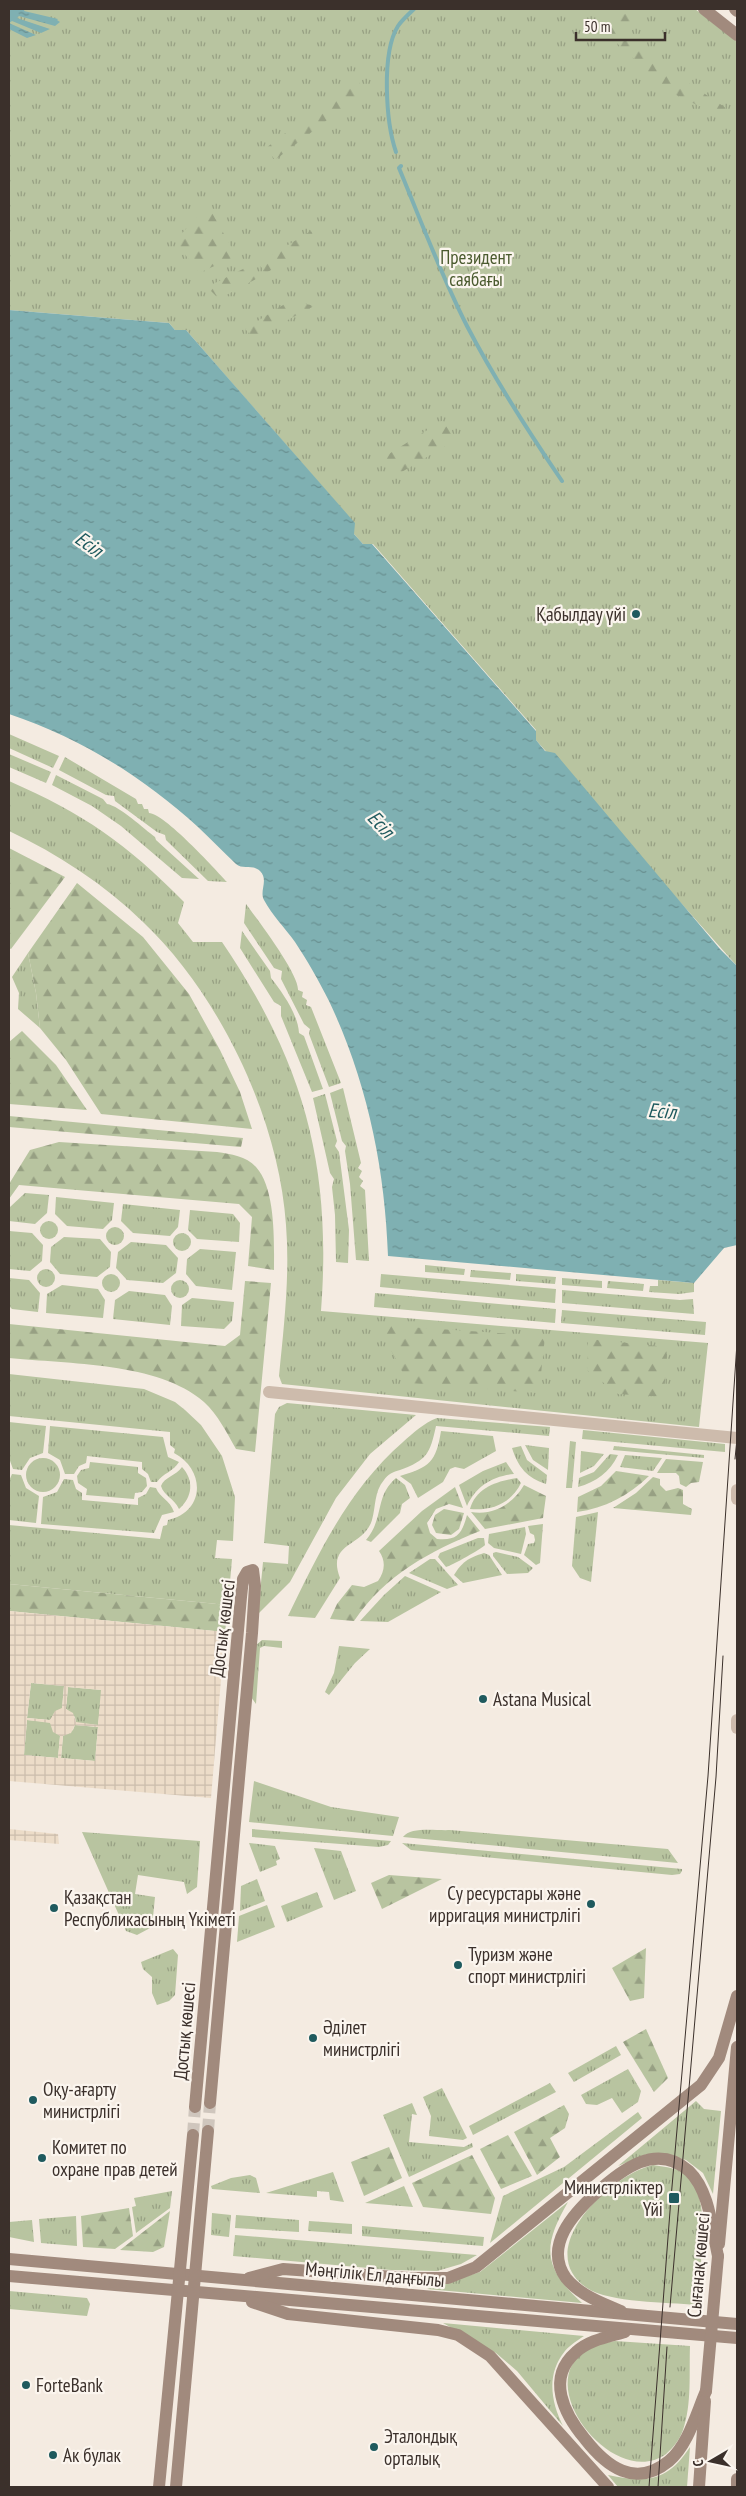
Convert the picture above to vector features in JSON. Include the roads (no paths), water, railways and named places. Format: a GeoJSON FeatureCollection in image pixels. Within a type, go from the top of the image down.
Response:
{"type":"FeatureCollection","features":[{"type":"Feature","properties":{"kind":"main road"},"geometry":{"type":"LineString","coordinates":[[704,9],[737,34]]}},
{"type":"Feature","properties":{"kind":"main road","name":"Достық көшесі"},"geometry":{"type":"LineString","coordinates":[[195,2107],[241,1597],[243,1579],[247,1572],[252,1570],[255,1578],[253,1615],[210,2103]]}},
{"type":"Feature","properties":{"kind":"main road"},"geometry":{"type":"LineString","coordinates":[[241,2281],[283,2268],[409,2278],[448,2278],[476,2267],[701,2084],[719,2058],[737,1996]]}},
{"type":"Feature","properties":{"kind":"main road","name":"Сығанақ көшесі"},"geometry":{"type":"LineString","coordinates":[[699,2487],[718,2256],[733,2131],[737,2046]]}},
{"type":"Feature","properties":{"kind":"main road"},"geometry":{"type":"LineString","coordinates":[[176,2487],[208,2131]]}},
{"type":"Feature","properties":{"kind":"main road"},"geometry":{"type":"LineString","coordinates":[[159,2487],[193,2135]]}},
{"type":"Feature","properties":{"kind":"main road"},"geometry":{"type":"LineString","coordinates":[[632,2316],[592,2299],[577,2288],[565,2276],[559,2255],[563,2232],[568,2222],[617,2174],[637,2163],[654,2159],[671,2162],[688,2171],[696,2179],[705,2199],[718,2256]]}},
{"type":"Feature","properties":{"kind":"main road","name":"Мәңгілік Ел даңғылы"},"geometry":{"type":"LineString","coordinates":[[9,2259],[180,2276],[737,2324]]}},
{"type":"Feature","properties":{"kind":"main road","name":"Мәңгілік Ел даңғылы"},"geometry":{"type":"LineString","coordinates":[[9,2276],[737,2338]]}},
{"type":"Feature","properties":{"kind":"main road"},"geometry":{"type":"LineString","coordinates":[[231,2295],[288,2314],[438,2330],[458,2335],[490,2356],[608,2487]]}},
{"type":"Feature","properties":{"kind":"main road"},"geometry":{"type":"LineString","coordinates":[[632,2330],[583,2346],[569,2359],[561,2376],[560,2396],[567,2416],[605,2462],[622,2471],[634,2473],[659,2468],[668,2462],[683,2444],[706,2392]]}},
{"type":"Feature","properties":{"kind":"main road"},"geometry":{"type":"LineString","coordinates":[[737,2479],[737,2487]]}},
{"type":"Feature","properties":{"kind":"street"},"geometry":{"type":"LineString","coordinates":[[269,1392],[737,1438]]}},
{"type":"Feature","properties":{"kind":"street"},"geometry":{"type":"LineString","coordinates":[[737,1490],[737,1499]]}},
{"type":"Feature","properties":{"kind":"street"},"geometry":{"type":"LineString","coordinates":[[737,1720],[737,1728]]}},
{"type":"Feature","properties":{"kind":"water"},"geometry":{"type":"Polygon","coordinates":[[[9,9],[25,9],[24,11],[58,19],[60,22],[55,26],[19,16],[17,18],[50,29],[41,33],[12,21],[9,23],[9,9]]]}},
{"type":"Feature","properties":{"kind":"water"},"geometry":{"type":"Polygon","coordinates":[[[9,23],[36,35],[27,38],[9,29],[9,23]]]}},
{"type":"Feature","properties":{"kind":"water","name":"Есіл"},"geometry":{"type":"Polygon","coordinates":[[[9,310],[169,323],[175,330],[186,330],[355,523],[354,534],[363,544],[372,544],[536,731],[536,740],[545,751],[555,753],[720,949],[737,966],[737,1245],[724,1248],[694,1283],[388,1256],[383,1190],[378,1158],[364,1094],[354,1062],[329,1001],[317,978],[295,942],[264,900],[263,874],[257,869],[242,867],[236,864],[177,808],[109,760],[61,735],[9,714],[9,310]]]}},
{"type":"Feature","properties":{"kind":"waterway"},"geometry":{"type":"LineString","coordinates":[[396,152],[388,107],[387,70],[389,53],[398,26],[414,9]]}},
{"type":"Feature","properties":{"kind":"waterway"},"geometry":{"type":"LineString","coordinates":[[401,166],[399,168],[448,287],[467,326],[512,405],[562,481]]}},
{"type":"Feature","properties":{"kind":"tunnel"},"geometry":{"type":"LineString","coordinates":[[208,2131],[210,2103]]}},
{"type":"Feature","properties":{"kind":"tunnel"},"geometry":{"type":"LineString","coordinates":[[193,2135],[195,2107]]}},
{"type":"Feature","properties":{"kind":"tram line"},"geometry":{"type":"LineString","coordinates":[[649,2487],[671,2198],[708,1776],[737,1343]]}},
{"type":"Feature","properties":{"kind":"tram line"},"geometry":{"type":"LineString","coordinates":[[735,1459],[737,1439]]}},
{"type":"Feature","properties":{"kind":"tram line"},"geometry":{"type":"LineString","coordinates":[[670,2307],[716,1777],[723,1656]]}},
{"type":"Feature","properties":{"kind":"tram line"},"geometry":{"type":"LineString","coordinates":[[658,2487],[667,2347]]}},
{"type":"Feature","properties":{"kind":"place","name":"Қабылдау үйі"},"geometry":{"type":"Point","coordinates":[636,614]}},
{"type":"Feature","properties":{"kind":"place","name":"Astana Musical"},"geometry":{"type":"Point","coordinates":[483,1699]}},
{"type":"Feature","properties":{"kind":"place","name":"Су ресурстары және ирригация министрлігі"},"geometry":{"type":"Point","coordinates":[591,1904]}},
{"type":"Feature","properties":{"kind":"place","name":"Қазақстан Республикасының Үкіметі"},"geometry":{"type":"Point","coordinates":[54,1908]}},
{"type":"Feature","properties":{"kind":"place","name":"Туризм және спорт министрлігі"},"geometry":{"type":"Point","coordinates":[458,1965]}},
{"type":"Feature","properties":{"kind":"place","name":"Әділет министрлігі"},"geometry":{"type":"Point","coordinates":[313,2038]}},
{"type":"Feature","properties":{"kind":"place","name":"Оқу-ағарту министрлігі"},"geometry":{"type":"Point","coordinates":[33,2100]}},
{"type":"Feature","properties":{"kind":"place","name":"Комитет по охране прав детей"},"geometry":{"type":"Point","coordinates":[42,2158]}},
{"type":"Feature","properties":{"kind":"place","name":"Министрліктер Үйі"},"geometry":{"type":"Point","coordinates":[674,2198]}},
{"type":"Feature","properties":{"kind":"place","name":"ForteBank"},"geometry":{"type":"Point","coordinates":[26,2385]}},
{"type":"Feature","properties":{"kind":"place","name":"Эталондық орталық"},"geometry":{"type":"Point","coordinates":[374,2447]}},
{"type":"Feature","properties":{"kind":"place","name":"Ак булак"},"geometry":{"type":"Point","coordinates":[53,2455]}},
{"type":"Feature","properties":{"kind":"park label","name":"Президент саябағы"},"geometry":{"type":"Point","coordinates":[476,268]}}]}
